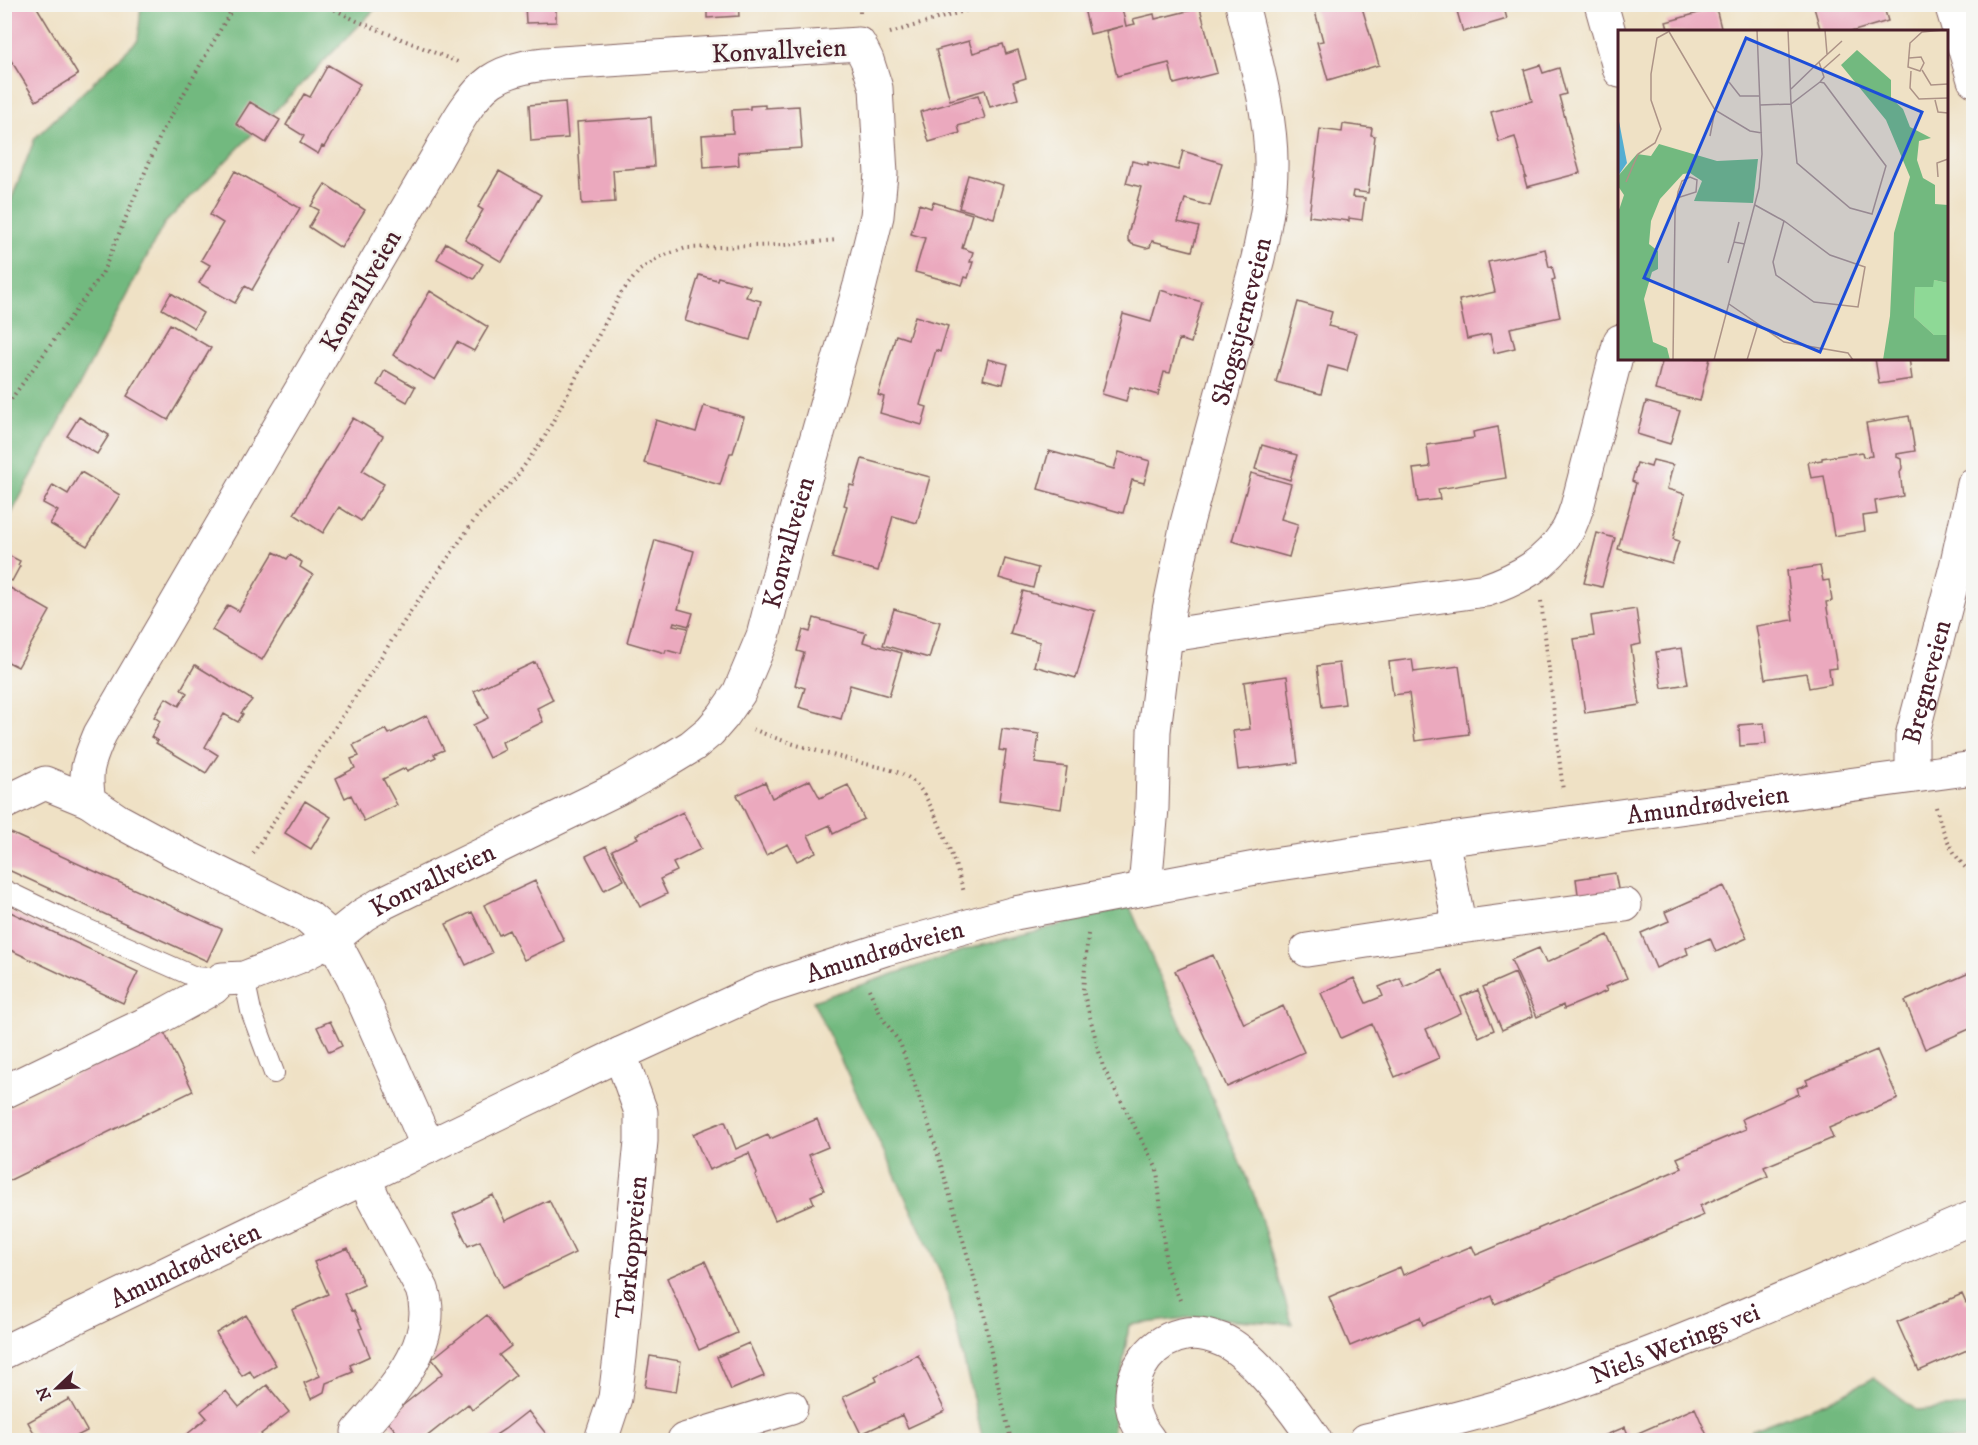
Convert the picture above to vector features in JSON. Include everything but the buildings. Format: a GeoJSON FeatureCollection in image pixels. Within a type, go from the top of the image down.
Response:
{"type":"FeatureCollection","features":[{"type":"Feature","properties":{"kind":"street","name":"Skogstjerneveien"},"geometry":{"type":"LineString","coordinates":[[1145,887],[1152,808],[1154,731],[1165,636],[1187,523],[1258,258],[1266,214],[1271,168],[1269,130],[1242,4]]}},
{"type":"Feature","properties":{"kind":"street"},"geometry":{"type":"LineString","coordinates":[[1601,4],[1618,64]]}},
{"type":"Feature","properties":{"kind":"street"},"geometry":{"type":"LineString","coordinates":[[1951,4],[1974,80]]}},
{"type":"Feature","properties":{"kind":"street","name":"Konvallveien"},"geometry":{"type":"LineString","coordinates":[[4,1092],[160,1017],[213,988],[298,957],[333,939],[363,915],[383,903],[619,788],[664,763],[692,746],[723,716],[739,693],[763,636],[877,216],[881,174],[879,123],[873,75],[859,44],[527,66],[497,78],[483,89],[468,107],[448,140],[100,734],[86,767],[89,801]]}},
{"type":"Feature","properties":{"kind":"street"},"geometry":{"type":"LineString","coordinates":[[1165,636],[1486,590],[1515,580],[1548,556],[1567,532],[1577,507],[1618,349]]}},
{"type":"Feature","properties":{"kind":"street","name":"Bregneveien"},"geometry":{"type":"LineString","coordinates":[[1921,775],[1912,736],[1970,518],[1974,484]]}},
{"type":"Feature","properties":{"kind":"street","name":"Amundrødveien"},"geometry":{"type":"LineString","coordinates":[[4,1352],[620,1054],[762,990],[858,958],[1015,913],[1266,866],[1974,768]]}},
{"type":"Feature","properties":{"kind":"street"},"geometry":{"type":"LineString","coordinates":[[4,803],[45,783],[89,801],[117,820],[308,917],[333,939],[353,977],[428,1147]]}},
{"type":"Feature","properties":{"kind":"street"},"geometry":{"type":"LineString","coordinates":[[1442,840],[1460,927]]}},
{"type":"Feature","properties":{"kind":"street"},"geometry":{"type":"LineString","coordinates":[[1307,950],[1625,905]]}},
{"type":"Feature","properties":{"kind":"street","name":"Tørkoppveien"},"geometry":{"type":"LineString","coordinates":[[601,1440],[615,1398],[621,1357],[641,1141],[641,1112],[620,1054]]}},
{"type":"Feature","properties":{"kind":"street"},"geometry":{"type":"LineString","coordinates":[[358,1432],[388,1396],[412,1361],[422,1337],[426,1317],[426,1298],[364,1177]]}},
{"type":"Feature","properties":{"kind":"street","name":"Niels Werings vei"},"geometry":{"type":"LineString","coordinates":[[1366,1440],[1432,1425],[1527,1398],[1658,1351],[1974,1217]]}},
{"type":"Feature","properties":{"kind":"street"},"geometry":{"type":"LineString","coordinates":[[1149,1440],[1138,1426],[1132,1404],[1136,1378],[1146,1356],[1163,1342],[1186,1334],[1223,1340],[1239,1350],[1284,1397],[1315,1440]]}},
{"type":"Feature","properties":{"kind":"street"},"geometry":{"type":"LineString","coordinates":[[684,1440],[791,1407]]}},
{"type":"Feature","properties":{"kind":"lane"},"geometry":{"type":"LineString","coordinates":[[4,890],[83,928],[195,976],[233,979],[251,1011],[274,1073]]}},
{"type":"Feature","properties":{"kind":"path"},"geometry":{"type":"LineString","coordinates":[[4,409],[102,274],[162,132],[235,4]]}},
{"type":"Feature","properties":{"kind":"path"},"geometry":{"type":"LineString","coordinates":[[324,4],[357,21],[497,78]]}},
{"type":"Feature","properties":{"kind":"path"},"geometry":{"type":"LineString","coordinates":[[859,44],[988,4]]}},
{"type":"Feature","properties":{"kind":"path"},"geometry":{"type":"LineString","coordinates":[[235,881],[411,611],[478,516],[514,480],[544,438],[621,293],[640,270],[660,257],[686,248],[784,245],[872,236]]}},
{"type":"Feature","properties":{"kind":"path"},"geometry":{"type":"LineString","coordinates":[[1537,565],[1567,823]]}},
{"type":"Feature","properties":{"kind":"path"},"geometry":{"type":"LineString","coordinates":[[723,716],[762,733],[890,770],[912,779],[924,792],[957,868],[974,924]]}},
{"type":"Feature","properties":{"kind":"path"},"geometry":{"type":"LineString","coordinates":[[1921,775],[1941,827],[1962,866],[1974,876]]}},
{"type":"Feature","properties":{"kind":"path"},"geometry":{"type":"LineString","coordinates":[[1099,896],[1087,937],[1083,990],[1103,1067],[1156,1169],[1166,1266],[1181,1302],[1186,1334]]}},
{"type":"Feature","properties":{"kind":"path"},"geometry":{"type":"LineString","coordinates":[[858,958],[881,1016],[900,1044],[931,1131],[983,1308],[1011,1440]]}},
{"type":"Feature","properties":{"kind":"green space"},"geometry":{"type":"Polygon","coordinates":[[[141,5],[379,5],[164,224],[5,526],[5,216],[35,138],[138,40],[141,5]]]}},
{"type":"Feature","properties":{"kind":"green space"},"geometry":{"type":"Polygon","coordinates":[[[1130,907],[1254,1195],[1292,1324],[1195,1317],[1129,1325],[1112,1435],[1115,1440],[983,1440],[945,1282],[813,1001],[971,948],[1130,907]]]}},
{"type":"Feature","properties":{"kind":"green space"},"geometry":{"type":"Polygon","coordinates":[[[1874,1378],[1916,1410],[1973,1406],[1973,1440],[1745,1440],[1751,1430],[1828,1401],[1874,1378]]]}}]}
